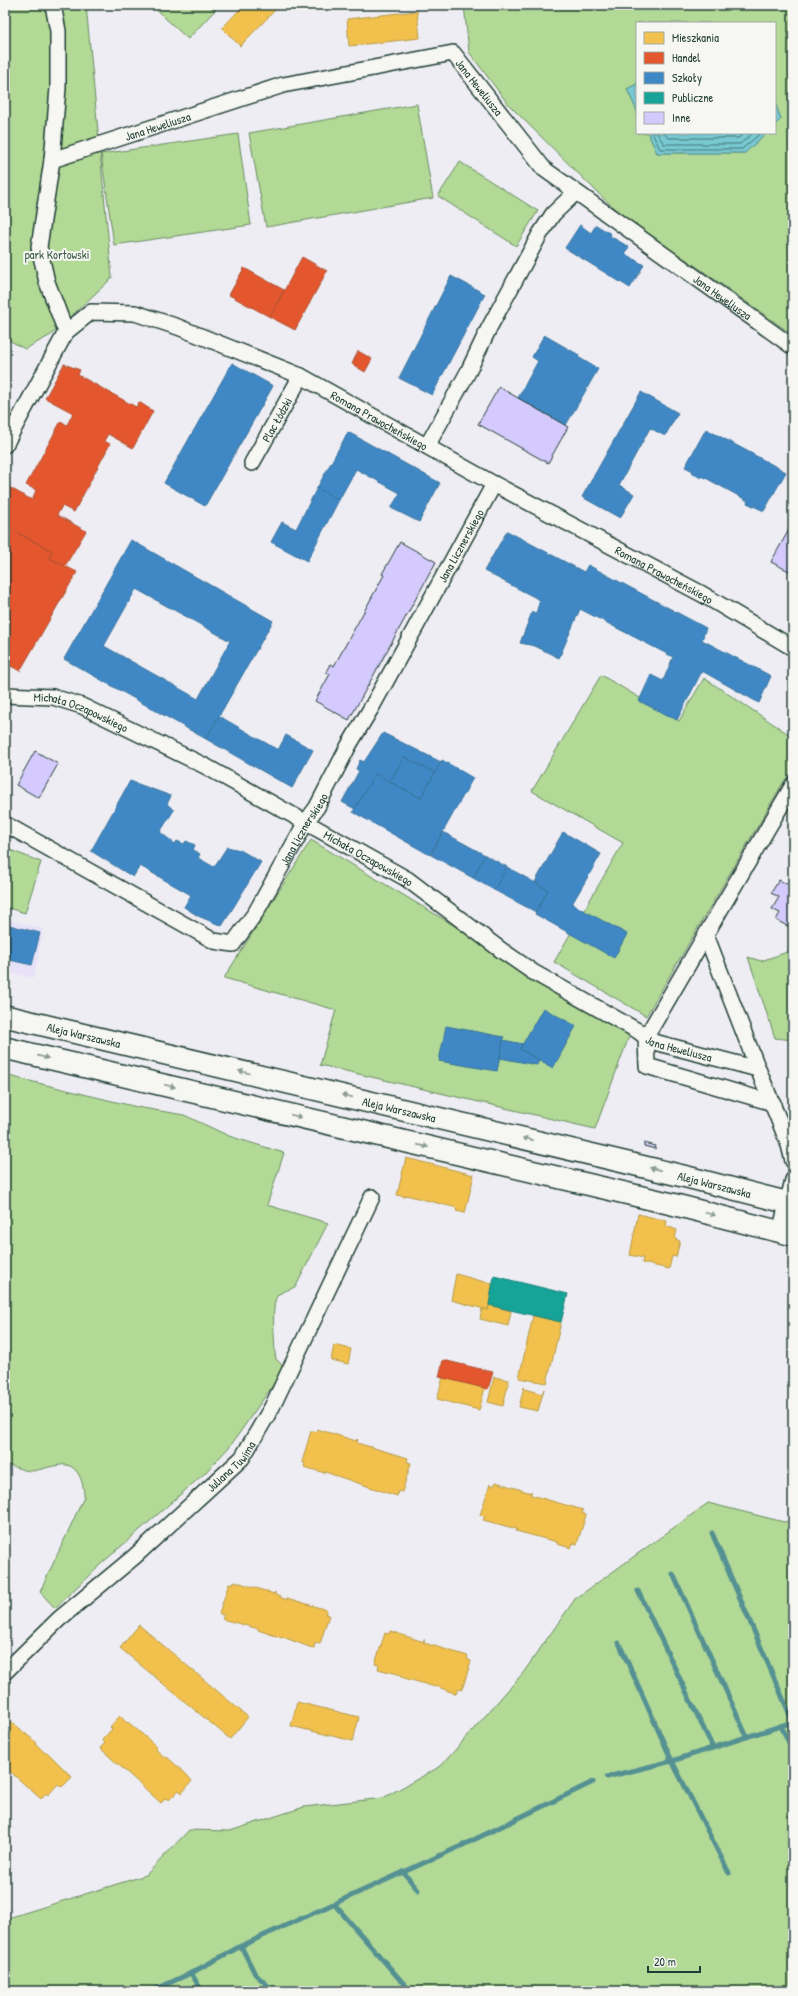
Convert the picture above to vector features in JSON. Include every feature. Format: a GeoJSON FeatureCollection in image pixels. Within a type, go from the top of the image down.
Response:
{"type":"FeatureCollection","features":[{"type":"Feature","properties":{"kind":"main road","name":"Aleja Warszawska"},"geometry":{"type":"LineString","coordinates":[[5,1016],[687,1177],[790,1203]]}},
{"type":"Feature","properties":{"kind":"main road"},"geometry":{"type":"LineString","coordinates":[[5,1048],[672,1204],[787,1233]]}},
{"type":"Feature","properties":{"kind":"street"},"geometry":{"type":"LineString","coordinates":[[53,5],[58,31],[58,88],[52,160],[39,247],[47,282],[66,332]]}},
{"type":"Feature","properties":{"kind":"street","name":"Jana Heweliusza"},"geometry":{"type":"LineString","coordinates":[[52,160],[283,84],[453,53],[544,169],[575,193],[793,347]]}},
{"type":"Feature","properties":{"kind":"street"},"geometry":{"type":"LineString","coordinates":[[426,446],[468,372],[489,328],[540,234],[553,214],[575,193]]}},
{"type":"Feature","properties":{"kind":"street","name":"Romana Prawocheńskiego"},"geometry":{"type":"LineString","coordinates":[[5,444],[66,332],[91,312],[135,312],[178,327],[300,376],[494,484],[654,568],[793,648]]}},
{"type":"Feature","properties":{"kind":"street","name":"Plac Łódzki"},"geometry":{"type":"LineString","coordinates":[[252,464],[300,376]]}},
{"type":"Feature","properties":{"kind":"street","name":"Jana Licznerskiego"},"geometry":{"type":"LineString","coordinates":[[5,824],[214,941],[233,944],[256,912],[306,822],[317,807],[349,745],[373,705],[494,484]]}},
{"type":"Feature","properties":{"kind":"street","name":"Michała Oczapowskiego"},"geometry":{"type":"LineString","coordinates":[[5,695],[53,697],[82,706],[205,766],[407,880],[533,972],[646,1037]]}},
{"type":"Feature","properties":{"kind":"street","name":"Jana Heweliusza"},"geometry":{"type":"LineString","coordinates":[[758,1069],[654,1042],[646,1037],[793,785]]}},
{"type":"Feature","properties":{"kind":"street"},"geometry":{"type":"LineString","coordinates":[[706,935],[758,1069],[773,1103],[793,1161]]}},
{"type":"Feature","properties":{"kind":"street"},"geometry":{"type":"LineString","coordinates":[[646,1037],[647,1066],[773,1103]]}},
{"type":"Feature","properties":{"kind":"street"},"geometry":{"type":"LineString","coordinates":[[787,1233],[793,1180]]}},
{"type":"Feature","properties":{"kind":"street","name":"Juliana Tuwima"},"geometry":{"type":"LineString","coordinates":[[5,1672],[59,1620],[134,1557],[242,1458],[272,1407],[372,1197]]}},
{"type":"Feature","properties":{"kind":"shaded area"},"geometry":{"type":"Polygon","coordinates":[[[5,919],[43,929],[34,978],[5,972],[5,919]]]}},
{"type":"Feature","properties":{"kind":"green space","name":"park Kortowski"},"geometry":{"type":"Polygon","coordinates":[[[5,5],[86,5],[112,278],[51,335],[25,349],[5,338],[5,5]]]}},
{"type":"Feature","properties":{"kind":"green space"},"geometry":{"type":"Polygon","coordinates":[[[151,5],[220,5],[188,39],[151,5]]]}},
{"type":"Feature","properties":{"kind":"green space"},"geometry":{"type":"Polygon","coordinates":[[[464,5],[793,5],[793,335],[690,262],[644,236],[600,195],[508,104],[469,52],[464,5]]]}},
{"type":"Feature","properties":{"kind":"green space"},"geometry":{"type":"Polygon","coordinates":[[[417,104],[433,198],[266,227],[249,133],[417,104]]]}},
{"type":"Feature","properties":{"kind":"green space"},"geometry":{"type":"Polygon","coordinates":[[[238,134],[251,225],[114,245],[101,154],[238,134]]]}},
{"type":"Feature","properties":{"kind":"green space"},"geometry":{"type":"Polygon","coordinates":[[[460,162],[538,211],[516,246],[438,196],[460,162]]]}},
{"type":"Feature","properties":{"kind":"green space"},"geometry":{"type":"Polygon","coordinates":[[[601,675],[679,721],[704,678],[793,737],[793,769],[783,783],[646,1016],[554,962],[623,843],[532,791],[601,675]]]}},
{"type":"Feature","properties":{"kind":"green space"},"geometry":{"type":"Polygon","coordinates":[[[311,840],[631,1031],[595,1129],[320,1065],[336,1010],[224,978],[311,840]]]}},
{"type":"Feature","properties":{"kind":"green space"},"geometry":{"type":"Polygon","coordinates":[[[5,848],[41,862],[25,913],[5,907],[5,848]]]}},
{"type":"Feature","properties":{"kind":"green space"},"geometry":{"type":"Polygon","coordinates":[[[793,950],[793,1040],[775,1038],[748,957],[761,961],[793,950]]]}},
{"type":"Feature","properties":{"kind":"green space"},"geometry":{"type":"Polygon","coordinates":[[[5,1075],[137,1107],[184,1115],[229,1136],[284,1153],[267,1205],[328,1223],[296,1286],[279,1294],[276,1298],[274,1312],[275,1353],[276,1359],[285,1368],[231,1445],[205,1473],[101,1564],[55,1608],[40,1592],[84,1497],[84,1491],[76,1470],[66,1465],[29,1471],[5,1464],[5,1075]]]}},
{"type":"Feature","properties":{"kind":"green space"},"geometry":{"type":"Polygon","coordinates":[[[708,1503],[784,1522],[793,1520],[793,1991],[5,1991],[5,1919],[146,1875],[189,1830],[230,1831],[304,1807],[383,1798],[441,1766],[523,1673],[575,1599],[708,1503]]]}},
{"type":"Feature","properties":{"kind":"water"},"geometry":{"type":"Polygon","coordinates":[[[636,84],[636,109],[627,89],[636,84]]]}},
{"type":"Feature","properties":{"kind":"water"},"geometry":{"type":"Polygon","coordinates":[[[776,106],[781,119],[776,124],[776,106]]]}},
{"type":"Feature","properties":{"kind":"water"},"geometry":{"type":"Polygon","coordinates":[[[648,134],[765,134],[745,153],[657,153],[648,134]]]}},
{"type":"Feature","properties":{"kind":"building: Mieszkania"},"geometry":{"type":"Polygon","coordinates":[[[244,5],[280,5],[240,46],[222,28],[244,5]]]}},
{"type":"Feature","properties":{"kind":"building: Mieszkania"},"geometry":{"type":"Polygon","coordinates":[[[417,11],[420,38],[349,46],[347,19],[417,11]]]}},
{"type":"Feature","properties":{"kind":"building: Mieszkania"},"geometry":{"type":"Polygon","coordinates":[[[406,1158],[474,1175],[465,1213],[456,1211],[457,1208],[406,1195],[406,1197],[397,1195],[406,1158]]]}},
{"type":"Feature","properties":{"kind":"building: Mieszkania"},"geometry":{"type":"Polygon","coordinates":[[[638,1214],[667,1221],[666,1226],[677,1230],[675,1239],[680,1241],[676,1257],[672,1256],[669,1269],[642,1263],[643,1258],[630,1255],[638,1214]]]}},
{"type":"Feature","properties":{"kind":"building: Mieszkania"},"geometry":{"type":"Polygon","coordinates":[[[456,1274],[492,1284],[488,1310],[451,1300],[456,1274]]]}},
{"type":"Feature","properties":{"kind":"building: Mieszkania"},"geometry":{"type":"Polygon","coordinates":[[[489,1305],[511,1311],[508,1326],[480,1319],[482,1309],[488,1310],[489,1305]]]}},
{"type":"Feature","properties":{"kind":"building: Mieszkania"},"geometry":{"type":"Polygon","coordinates":[[[533,1316],[561,1322],[547,1383],[519,1378],[533,1316]]]}},
{"type":"Feature","properties":{"kind":"building: Mieszkania"},"geometry":{"type":"Polygon","coordinates":[[[334,1345],[351,1349],[348,1364],[331,1360],[334,1345]]]}},
{"type":"Feature","properties":{"kind":"building: Mieszkania"},"geometry":{"type":"Polygon","coordinates":[[[443,1377],[485,1388],[479,1410],[437,1399],[443,1377]]]}},
{"type":"Feature","properties":{"kind":"building: Mieszkania"},"geometry":{"type":"Polygon","coordinates":[[[494,1377],[509,1380],[503,1406],[488,1402],[494,1377]]]}},
{"type":"Feature","properties":{"kind":"building: Mieszkania"},"geometry":{"type":"Polygon","coordinates":[[[524,1387],[525,1389],[542,1394],[544,1389],[538,1411],[519,1407],[524,1387]]]}},
{"type":"Feature","properties":{"kind":"building: Mieszkania"},"geometry":{"type":"Polygon","coordinates":[[[317,1429],[356,1441],[357,1439],[357,1443],[408,1458],[407,1462],[411,1463],[402,1492],[398,1491],[397,1496],[325,1472],[304,1467],[305,1463],[302,1462],[311,1431],[316,1432],[317,1429]]]}},
{"type":"Feature","properties":{"kind":"building: Mieszkania"},"geometry":{"type":"Polygon","coordinates":[[[496,1482],[531,1493],[531,1495],[583,1510],[582,1513],[586,1515],[577,1544],[573,1543],[571,1548],[557,1544],[557,1542],[516,1531],[517,1529],[483,1520],[485,1516],[480,1515],[490,1484],[494,1486],[496,1482]]]}},
{"type":"Feature","properties":{"kind":"building: Mieszkania"},"geometry":{"type":"Polygon","coordinates":[[[234,1581],[274,1594],[275,1592],[275,1595],[287,1600],[287,1598],[327,1610],[325,1614],[329,1615],[320,1644],[315,1643],[314,1648],[312,1648],[283,1637],[282,1638],[258,1630],[259,1629],[222,1619],[224,1615],[219,1614],[229,1583],[233,1584],[234,1581]]]}},
{"type":"Feature","properties":{"kind":"building: Mieszkania"},"geometry":{"type":"Polygon","coordinates":[[[139,1625],[248,1717],[230,1739],[120,1648],[139,1625]]]}},
{"type":"Feature","properties":{"kind":"building: Mieszkania"},"geometry":{"type":"Polygon","coordinates":[[[390,1631],[468,1656],[467,1659],[471,1661],[462,1690],[458,1689],[456,1694],[436,1686],[435,1687],[401,1677],[402,1675],[378,1669],[379,1665],[375,1664],[385,1633],[389,1634],[390,1631]]]}},
{"type":"Feature","properties":{"kind":"building: Mieszkania"},"geometry":{"type":"Polygon","coordinates":[[[297,1702],[359,1717],[353,1741],[291,1726],[297,1702]]]}},
{"type":"Feature","properties":{"kind":"building: Mieszkania"},"geometry":{"type":"Polygon","coordinates":[[[120,1716],[157,1747],[155,1749],[166,1758],[167,1757],[192,1781],[182,1793],[179,1790],[169,1800],[166,1798],[161,1803],[100,1748],[105,1743],[102,1740],[112,1729],[110,1727],[120,1716]]]}},
{"type":"Feature","properties":{"kind":"building: Mieszkania"},"geometry":{"type":"Polygon","coordinates":[[[10,1721],[37,1743],[36,1744],[45,1753],[47,1752],[72,1777],[62,1787],[58,1784],[48,1795],[46,1793],[41,1799],[5,1767],[5,1727],[10,1721]]]}},
{"type":"Feature","properties":{"kind":"building: Handel"},"geometry":{"type":"Polygon","coordinates":[[[302,257],[327,271],[295,330],[270,317],[302,257]]]}},
{"type":"Feature","properties":{"kind":"building: Handel"},"geometry":{"type":"Polygon","coordinates":[[[244,268],[284,290],[270,317],[229,295],[244,268]]]}},
{"type":"Feature","properties":{"kind":"building: Handel"},"geometry":{"type":"Polygon","coordinates":[[[358,351],[372,359],[365,372],[352,364],[358,351]]]}},
{"type":"Feature","properties":{"kind":"building: Handel"},"geometry":{"type":"Polygon","coordinates":[[[64,364],[80,370],[78,375],[136,407],[139,402],[153,411],[133,448],[108,434],[104,441],[110,444],[74,512],[62,506],[57,515],[86,531],[65,566],[49,558],[52,551],[5,526],[5,485],[32,500],[36,490],[26,485],[61,421],[67,425],[73,413],[45,398],[64,364]]]}},
{"type":"Feature","properties":{"kind":"building: Handel"},"geometry":{"type":"Polygon","coordinates":[[[12,530],[52,551],[49,558],[77,572],[20,671],[5,663],[5,540],[12,530]]]}},
{"type":"Feature","properties":{"kind":"building: Handel"},"geometry":{"type":"Polygon","coordinates":[[[443,1360],[493,1372],[488,1389],[439,1377],[443,1360]]]}},
{"type":"Feature","properties":{"kind":"building: Szkoły"},"geometry":{"type":"Polygon","coordinates":[[[580,225],[591,233],[596,225],[611,234],[610,236],[629,247],[625,254],[644,265],[630,288],[565,248],[580,225]]]}},
{"type":"Feature","properties":{"kind":"building: Szkoły"},"geometry":{"type":"Polygon","coordinates":[[[451,276],[485,294],[432,395],[399,378],[451,276]]]}},
{"type":"Feature","properties":{"kind":"building: Szkoły"},"geometry":{"type":"Polygon","coordinates":[[[544,335],[579,355],[578,357],[598,369],[566,425],[518,398],[538,361],[532,357],[544,335]]]}},
{"type":"Feature","properties":{"kind":"building: Szkoły"},"geometry":{"type":"Polygon","coordinates":[[[232,363],[273,386],[205,506],[164,483],[232,363]]]}},
{"type":"Feature","properties":{"kind":"building: Szkoły"},"geometry":{"type":"Polygon","coordinates":[[[641,392],[678,413],[665,436],[650,428],[619,485],[634,494],[620,518],[582,497],[641,392]]]}},
{"type":"Feature","properties":{"kind":"building: Szkoły"},"geometry":{"type":"Polygon","coordinates":[[[706,429],[786,472],[764,511],[747,503],[748,501],[702,476],[701,478],[692,473],[693,471],[685,467],[706,429]]]}},
{"type":"Feature","properties":{"kind":"building: Szkoły"},"geometry":{"type":"Polygon","coordinates":[[[348,432],[440,483],[419,522],[391,508],[400,493],[356,469],[339,500],[317,488],[348,432]]]}},
{"type":"Feature","properties":{"kind":"building: Szkoły"},"geometry":{"type":"Polygon","coordinates":[[[317,488],[339,500],[307,561],[271,542],[282,522],[296,529],[317,488]]]}},
{"type":"Feature","properties":{"kind":"building: Szkoły"},"geometry":{"type":"Polygon","coordinates":[[[507,531],[584,572],[588,565],[706,628],[702,640],[771,676],[759,703],[702,671],[677,720],[639,701],[651,675],[663,681],[673,657],[580,609],[559,658],[535,646],[520,643],[532,612],[536,613],[540,600],[484,571],[507,531]]]}},
{"type":"Feature","properties":{"kind":"building: Szkoły"},"geometry":{"type":"Polygon","coordinates":[[[131,540],[273,621],[206,739],[64,659],[131,540]],[[136,589],[104,646],[198,699],[230,641],[136,589]]]}},
{"type":"Feature","properties":{"kind":"building: Szkoły"},"geometry":{"type":"Polygon","coordinates":[[[219,716],[278,750],[286,735],[313,750],[292,788],[206,739],[219,716]]]}},
{"type":"Feature","properties":{"kind":"building: Szkoły"},"geometry":{"type":"Polygon","coordinates":[[[383,733],[441,762],[435,773],[404,757],[390,782],[375,774],[355,809],[342,802],[359,771],[356,769],[360,760],[364,762],[383,733]]]}},
{"type":"Feature","properties":{"kind":"building: Szkoły"},"geometry":{"type":"Polygon","coordinates":[[[404,757],[435,773],[421,798],[390,782],[404,757]]]}},
{"type":"Feature","properties":{"kind":"building: Szkoły"},"geometry":{"type":"Polygon","coordinates":[[[442,760],[473,778],[430,855],[353,812],[375,774],[421,798],[442,760]]]}},
{"type":"Feature","properties":{"kind":"building: Szkoły"},"geometry":{"type":"Polygon","coordinates":[[[130,781],[171,796],[167,804],[174,810],[160,832],[175,844],[177,841],[184,844],[186,841],[195,845],[193,850],[200,854],[198,858],[214,867],[227,847],[240,850],[261,862],[222,926],[198,916],[184,907],[191,895],[140,866],[133,877],[91,851],[130,781]]]}},
{"type":"Feature","properties":{"kind":"building: Szkoły"},"geometry":{"type":"Polygon","coordinates":[[[443,832],[485,855],[473,878],[431,855],[443,832]]]}},
{"type":"Feature","properties":{"kind":"building: Szkoły"},"geometry":{"type":"Polygon","coordinates":[[[563,832],[601,854],[572,904],[627,934],[614,958],[535,914],[548,890],[535,882],[563,832]]]}},
{"type":"Feature","properties":{"kind":"building: Szkoły"},"geometry":{"type":"Polygon","coordinates":[[[485,855],[507,867],[494,890],[473,878],[485,855]]]}},
{"type":"Feature","properties":{"kind":"building: Szkoły"},"geometry":{"type":"Polygon","coordinates":[[[507,867],[548,890],[536,912],[494,890],[507,867]]]}},
{"type":"Feature","properties":{"kind":"building: Szkoły"},"geometry":{"type":"Polygon","coordinates":[[[5,924],[40,933],[32,965],[5,959],[5,924]]]}},
{"type":"Feature","properties":{"kind":"building: Szkoły"},"geometry":{"type":"Polygon","coordinates":[[[543,1008],[576,1026],[553,1068],[520,1049],[543,1008]]]}},
{"type":"Feature","properties":{"kind":"building: Szkoły"},"geometry":{"type":"Polygon","coordinates":[[[446,1026],[504,1037],[497,1071],[439,1061],[446,1026]]]}},
{"type":"Feature","properties":{"kind":"building: Szkoły"},"geometry":{"type":"Polygon","coordinates":[[[503,1040],[523,1044],[520,1049],[539,1060],[537,1065],[500,1058],[503,1040]]]}},
{"type":"Feature","properties":{"kind":"building: Publiczne"},"geometry":{"type":"Polygon","coordinates":[[[494,1276],[568,1294],[561,1322],[489,1305],[494,1276]]]}},
{"type":"Feature","properties":{"kind":"building: Inne"},"geometry":{"type":"Polygon","coordinates":[[[499,387],[568,427],[548,463],[478,424],[499,387]]]}},
{"type":"Feature","properties":{"kind":"building: Inne"},"geometry":{"type":"Polygon","coordinates":[[[791,526],[793,526],[793,573],[771,562],[791,526]]]}},
{"type":"Feature","properties":{"kind":"building: Inne"},"geometry":{"type":"Polygon","coordinates":[[[400,542],[436,562],[349,720],[315,701],[330,674],[326,672],[330,664],[334,666],[384,575],[382,574],[400,542]]]}},
{"type":"Feature","properties":{"kind":"building: Inne"},"geometry":{"type":"Polygon","coordinates":[[[35,751],[58,764],[39,798],[16,785],[35,751]]]}},
{"type":"Feature","properties":{"kind":"building: Inne"},"geometry":{"type":"Polygon","coordinates":[[[779,880],[793,887],[793,929],[776,920],[780,913],[772,909],[779,897],[771,893],[779,880]]]}},
{"type":"Feature","properties":{"kind":"building: Inne"},"geometry":{"type":"Polygon","coordinates":[[[644,1143],[656,1146],[655,1149],[644,1146],[644,1143]]]}},
{"type":"Feature","properties":{"kind":"waterway"},"geometry":{"type":"LineString","coordinates":[[712,1533],[793,1722]]}},
{"type":"Feature","properties":{"kind":"waterway"},"geometry":{"type":"LineString","coordinates":[[673,1574],[747,1737]]}},
{"type":"Feature","properties":{"kind":"waterway"},"geometry":{"type":"LineString","coordinates":[[638,1591],[713,1748]]}},
{"type":"Feature","properties":{"kind":"waterway"},"geometry":{"type":"LineString","coordinates":[[619,1643],[672,1761],[729,1873]]}},
{"type":"Feature","properties":{"kind":"waterway"},"geometry":{"type":"LineString","coordinates":[[607,1777],[672,1761],[793,1722]]}},
{"type":"Feature","properties":{"kind":"waterway"},"geometry":{"type":"LineString","coordinates":[[781,1726],[793,1751]]}},
{"type":"Feature","properties":{"kind":"waterway"},"geometry":{"type":"LineString","coordinates":[[152,1991],[191,1973],[241,1946],[461,1846],[593,1782]]}},
{"type":"Feature","properties":{"kind":"waterway"},"geometry":{"type":"LineString","coordinates":[[403,1872],[418,1890]]}},
{"type":"Feature","properties":{"kind":"waterway"},"geometry":{"type":"LineString","coordinates":[[334,1904],[410,1991]]}},
{"type":"Feature","properties":{"kind":"waterway"},"geometry":{"type":"LineString","coordinates":[[241,1946],[255,1974],[274,1991]]}},
{"type":"Feature","properties":{"kind":"waterway"},"geometry":{"type":"LineString","coordinates":[[191,1973],[202,1991]]}}]}
